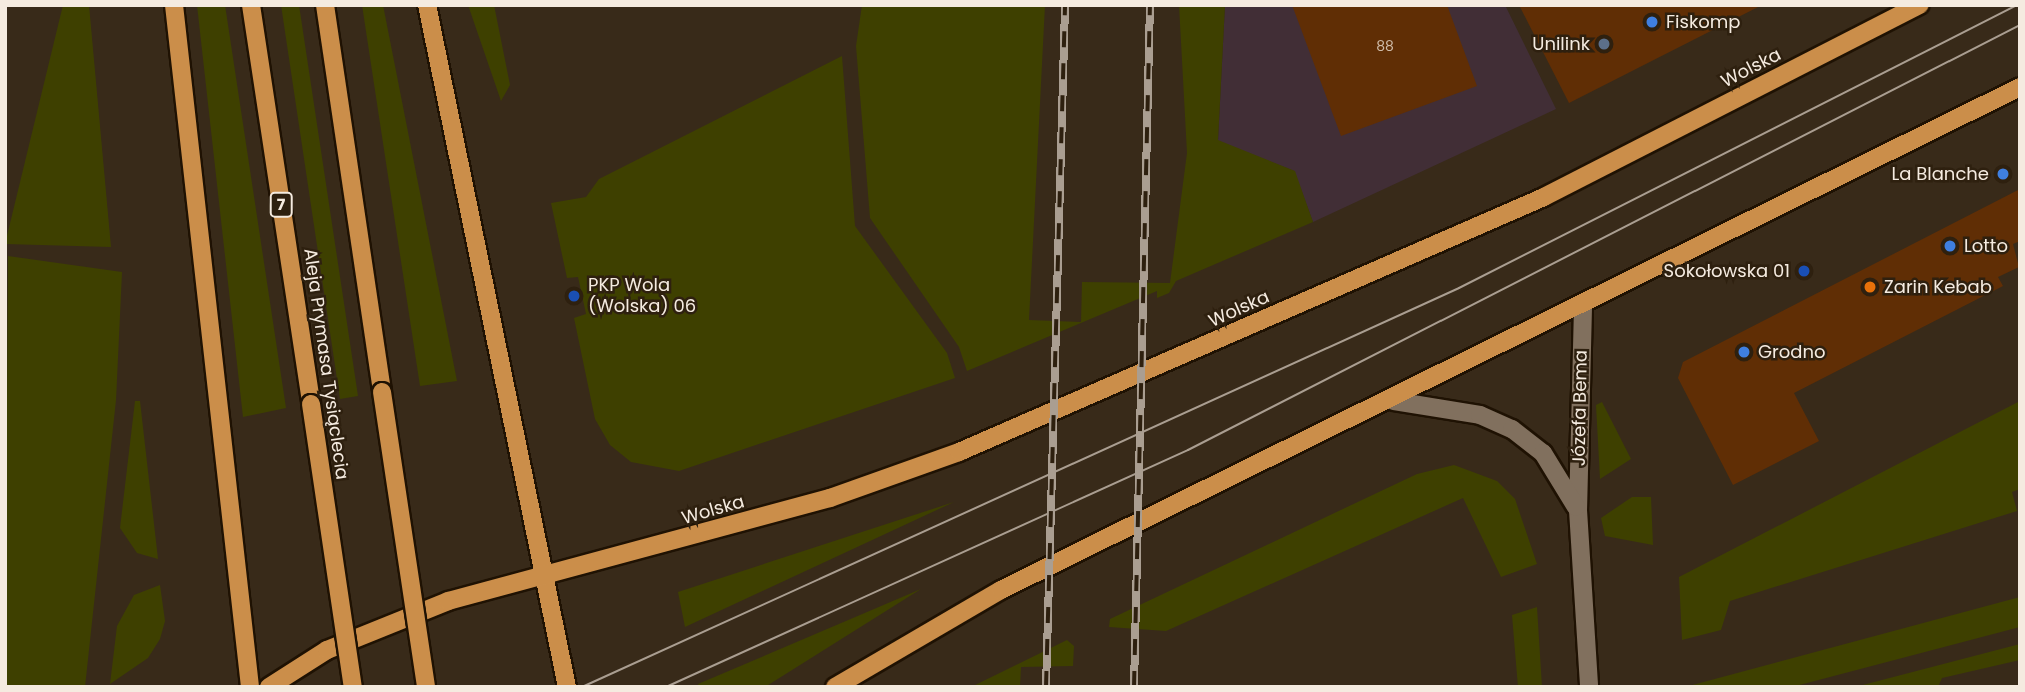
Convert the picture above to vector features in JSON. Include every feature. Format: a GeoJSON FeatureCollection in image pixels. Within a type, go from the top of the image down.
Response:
{"type":"FeatureCollection","features":[{"type":"Feature","properties":{"kind":"main road"},"geometry":{"type":"LineString","coordinates":[[174,5],[250,687]]}},
{"type":"Feature","properties":{"kind":"main road","name":"Aleja Prymasa Tysiąclecia"},"geometry":{"type":"LineString","coordinates":[[251,5],[353,687]]}},
{"type":"Feature","properties":{"kind":"main road"},"geometry":{"type":"LineString","coordinates":[[326,5],[426,687]]}},
{"type":"Feature","properties":{"kind":"main road"},"geometry":{"type":"LineString","coordinates":[[428,5],[566,687]]}},
{"type":"Feature","properties":{"kind":"main road","name":"Wolska"},"geometry":{"type":"LineString","coordinates":[[270,687],[375,628],[545,577],[830,498],[959,452],[1544,197],[1920,5]]}},
{"type":"Feature","properties":{"kind":"main road"},"geometry":{"type":"LineString","coordinates":[[835,687],[1001,590],[1394,401],[2020,88]]}},
{"type":"Feature","properties":{"kind":"street","name":"Józefa Bema"},"geometry":{"type":"LineString","coordinates":[[1583,307],[1578,510],[1589,687]]}},
{"type":"Feature","properties":{"kind":"street","name":"Józefa Bema"},"geometry":{"type":"LineString","coordinates":[[1394,401],[1480,415],[1512,429],[1543,453],[1578,510]]}},
{"type":"Feature","properties":{"kind":"shaded area"},"geometry":{"type":"Polygon","coordinates":[[[63,5],[89,5],[111,247],[5,244],[63,5]]]}},
{"type":"Feature","properties":{"kind":"shaded area"},"geometry":{"type":"Polygon","coordinates":[[[197,5],[225,5],[286,408],[243,417],[197,5]]]}},
{"type":"Feature","properties":{"kind":"shaded area"},"geometry":{"type":"Polygon","coordinates":[[[281,5],[299,5],[358,396],[340,399],[281,5]]]}},
{"type":"Feature","properties":{"kind":"shaded area"},"geometry":{"type":"Polygon","coordinates":[[[362,5],[383,5],[457,381],[420,386],[362,5]]]}},
{"type":"Feature","properties":{"kind":"shaded area"},"geometry":{"type":"Polygon","coordinates":[[[468,5],[494,5],[510,85],[501,101],[468,5]]]}},
{"type":"Feature","properties":{"kind":"shaded area"},"geometry":{"type":"Polygon","coordinates":[[[862,5],[1045,5],[1029,320],[1081,322],[1082,282],[1170,283],[1187,153],[1179,5],[1225,5],[1218,140],[1295,171],[1313,222],[1176,281],[1169,293],[1157,298],[1157,291],[967,371],[959,347],[870,218],[856,46],[862,5]]]}},
{"type":"Feature","properties":{"kind":"shaded area"},"geometry":{"type":"Polygon","coordinates":[[[1225,5],[1505,5],[1556,109],[1313,222],[1294,171],[1218,141],[1225,5]]]}},
{"type":"Feature","properties":{"kind":"shaded area"},"geometry":{"type":"Polygon","coordinates":[[[842,56],[855,226],[947,353],[955,378],[679,471],[631,462],[610,445],[595,419],[574,318],[586,314],[578,277],[567,278],[551,203],[586,197],[599,179],[842,56]]]}},
{"type":"Feature","properties":{"kind":"shaded area"},"geometry":{"type":"Polygon","coordinates":[[[8,256],[122,272],[116,400],[85,687],[5,687],[8,256]]]}},
{"type":"Feature","properties":{"kind":"shaded area"},"geometry":{"type":"Polygon","coordinates":[[[135,401],[140,401],[158,559],[137,553],[120,528],[135,401]]]}},
{"type":"Feature","properties":{"kind":"shaded area"},"geometry":{"type":"Polygon","coordinates":[[[2020,401],[2020,489],[2012,492],[2017,511],[1730,601],[1721,630],[1682,640],[1679,577],[2020,401]]]}},
{"type":"Feature","properties":{"kind":"shaded area"},"geometry":{"type":"Polygon","coordinates":[[[1602,402],[1631,459],[1600,479],[1596,405],[1602,402]]]}},
{"type":"Feature","properties":{"kind":"shaded area"},"geometry":{"type":"Polygon","coordinates":[[[1454,465],[1497,481],[1515,499],[1537,564],[1501,577],[1463,498],[1166,631],[1109,627],[1110,619],[1417,474],[1454,465]]]}},
{"type":"Feature","properties":{"kind":"shaded area"},"geometry":{"type":"Polygon","coordinates":[[[1632,497],[1651,497],[1653,545],[1605,536],[1601,518],[1632,497]]]}},
{"type":"Feature","properties":{"kind":"shaded area"},"geometry":{"type":"Polygon","coordinates":[[[954,502],[685,627],[678,592],[954,502]]]}},
{"type":"Feature","properties":{"kind":"shaded area"},"geometry":{"type":"Polygon","coordinates":[[[160,585],[165,621],[160,639],[148,658],[110,684],[117,626],[134,595],[160,585]]]}},
{"type":"Feature","properties":{"kind":"shaded area"},"geometry":{"type":"Polygon","coordinates":[[[921,589],[765,687],[699,687],[698,684],[921,589]]]}},
{"type":"Feature","properties":{"kind":"shaded area"},"geometry":{"type":"Polygon","coordinates":[[[2020,597],[2020,627],[1792,687],[1685,687],[2020,597]]]}},
{"type":"Feature","properties":{"kind":"shaded area"},"geometry":{"type":"Polygon","coordinates":[[[1537,607],[1542,687],[1518,687],[1512,615],[1537,607]]]}},
{"type":"Feature","properties":{"kind":"shaded area"},"geometry":{"type":"Polygon","coordinates":[[[1067,640],[1074,646],[1073,666],[1021,667],[1020,687],[971,687],[1067,640]]]}},
{"type":"Feature","properties":{"kind":"shaded area"},"geometry":{"type":"Polygon","coordinates":[[[2020,644],[2020,660],[1942,678],[1938,687],[1855,687],[2020,644]]]}},
{"type":"Feature","properties":{"kind":"building"},"geometry":{"type":"Polygon","coordinates":[[[1292,5],[1447,5],[1477,86],[1341,136],[1292,5]]]}},
{"type":"Feature","properties":{"kind":"building"},"geometry":{"type":"Polygon","coordinates":[[[1519,5],[1762,5],[1569,103],[1519,5]]]}},
{"type":"Feature","properties":{"kind":"building"},"geometry":{"type":"Polygon","coordinates":[[[2020,189],[2020,241],[2013,244],[2019,267],[1998,277],[2003,286],[1794,393],[1819,441],[1733,485],[1678,378],[1683,362],[2020,189]]]}},
{"type":"Feature","properties":{"kind":"tram line"},"geometry":{"type":"LineString","coordinates":[[582,687],[1459,288],[2017,5]]}},
{"type":"Feature","properties":{"kind":"tram line"},"geometry":{"type":"LineString","coordinates":[[666,687],[1188,450],[2020,25]]}},
{"type":"Feature","properties":{"kind":"railway"},"geometry":{"type":"LineString","coordinates":[[1046,687],[1065,5]]}},
{"type":"Feature","properties":{"kind":"railway"},"geometry":{"type":"LineString","coordinates":[[1134,687],[1150,5]]}},
{"type":"Feature","properties":{"kind":"place","name":"Fiskomp"},"geometry":{"type":"Point","coordinates":[1652,22]}},
{"type":"Feature","properties":{"kind":"place","name":"Unilink"},"geometry":{"type":"Point","coordinates":[1604,44]}},
{"type":"Feature","properties":{"kind":"place","name":"La Blanche"},"geometry":{"type":"Point","coordinates":[2003,174]}},
{"type":"Feature","properties":{"kind":"place","name":"Lotto"},"geometry":{"type":"Point","coordinates":[1950,246]}},
{"type":"Feature","properties":{"kind":"place","name":"Sokołowska 01"},"geometry":{"type":"Point","coordinates":[1804,271]}},
{"type":"Feature","properties":{"kind":"place","name":"Zarin Kebab"},"geometry":{"type":"Point","coordinates":[1870,287]}},
{"type":"Feature","properties":{"kind":"place","name":"PKP Wola (Wolska) 06"},"geometry":{"type":"Point","coordinates":[574,296]}},
{"type":"Feature","properties":{"kind":"place","name":"Grodno"},"geometry":{"type":"Point","coordinates":[1744,352]}}]}
